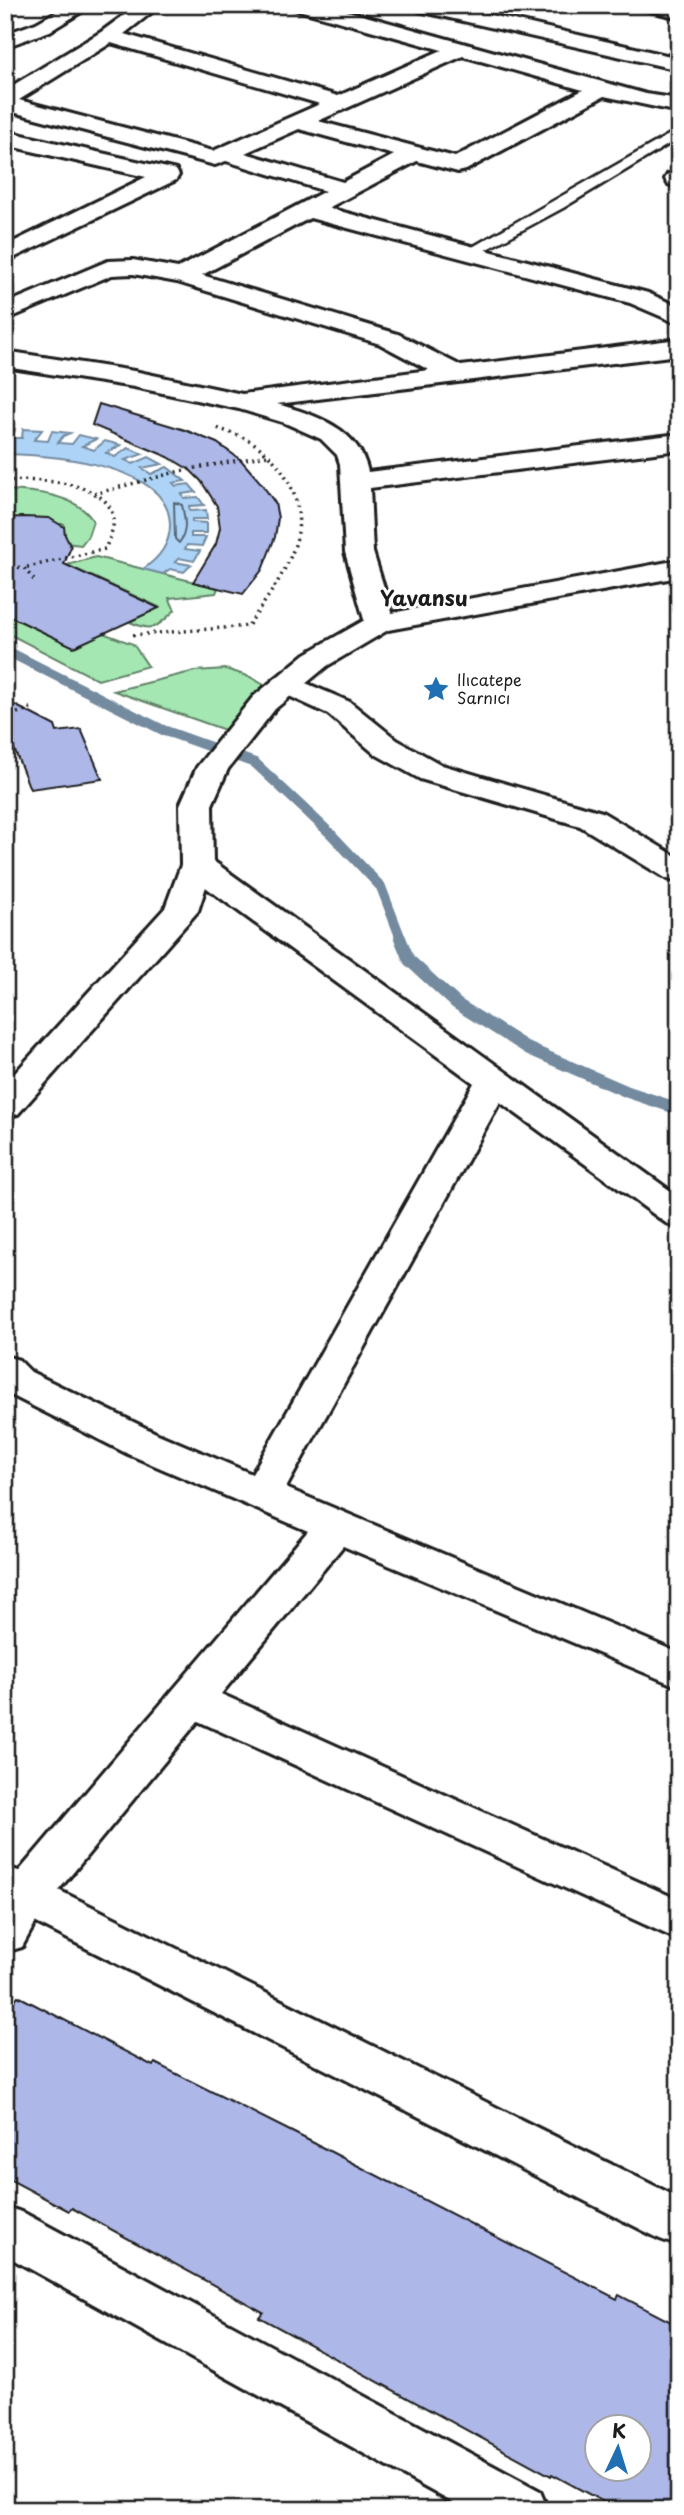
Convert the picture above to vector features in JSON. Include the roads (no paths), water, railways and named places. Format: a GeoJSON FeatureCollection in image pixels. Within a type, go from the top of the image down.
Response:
{"type":"FeatureCollection","features":[{"type":"Feature","properties":{"kind":"main road"},"geometry":{"type":"LineString","coordinates":[[15,53],[43,27],[83,5]]}},
{"type":"Feature","properties":{"kind":"main road"},"geometry":{"type":"LineString","coordinates":[[5,101],[59,64],[108,36],[151,5]]}},
{"type":"Feature","properties":{"kind":"main road"},"geometry":{"type":"LineString","coordinates":[[302,5],[602,88],[679,106]]}},
{"type":"Feature","properties":{"kind":"main road"},"geometry":{"type":"LineString","coordinates":[[419,5],[679,64]]}},
{"type":"Feature","properties":{"kind":"main road"},"geometry":{"type":"LineString","coordinates":[[485,5],[679,49]]}},
{"type":"Feature","properties":{"kind":"main road"},"geometry":{"type":"LineString","coordinates":[[649,5],[679,12]]}},
{"type":"Feature","properties":{"kind":"main road"},"geometry":{"type":"LineString","coordinates":[[108,36],[340,103]]}},
{"type":"Feature","properties":{"kind":"main road"},"geometry":{"type":"LineString","coordinates":[[5,101],[215,158],[462,49]]}},
{"type":"Feature","properties":{"kind":"main road"},"geometry":{"type":"LineString","coordinates":[[15,53],[59,64]]}},
{"type":"Feature","properties":{"kind":"main road"},"geometry":{"type":"LineString","coordinates":[[297,122],[458,165],[602,88]]}},
{"type":"Feature","properties":{"kind":"main road"},"geometry":{"type":"LineString","coordinates":[[5,138],[168,175],[5,255]]}},
{"type":"Feature","properties":{"kind":"main road"},"geometry":{"type":"LineString","coordinates":[[181,276],[415,153]]}},
{"type":"Feature","properties":{"kind":"main road"},"geometry":{"type":"LineString","coordinates":[[225,154],[343,189]]}},
{"type":"Feature","properties":{"kind":"main road"},"geometry":{"type":"LineString","coordinates":[[304,209],[639,298],[679,317]]}},
{"type":"Feature","properties":{"kind":"main road"},"geometry":{"type":"LineString","coordinates":[[5,313],[114,267],[133,267],[181,276],[389,340],[457,374]]}},
{"type":"Feature","properties":{"kind":"main road"},"geometry":{"type":"LineString","coordinates":[[639,298],[679,295]]}},
{"type":"Feature","properties":{"kind":"main road"},"geometry":{"type":"LineString","coordinates":[[242,400],[679,347]]}},
{"type":"Feature","properties":{"kind":"main road"},"geometry":{"type":"LineString","coordinates":[[5,359],[242,400],[319,426],[348,449],[357,481],[359,551],[380,623]]}},
{"type":"Feature","properties":{"kind":"main road"},"geometry":{"type":"LineString","coordinates":[[357,481],[679,442]]}},
{"type":"Feature","properties":{"kind":"main road"},"geometry":{"type":"LineString","coordinates":[[5,1106],[181,911],[197,865],[196,805],[213,767],[264,703],[316,660],[380,623],[679,568]]}},
{"type":"Feature","properties":{"kind":"main road"},"geometry":{"type":"LineString","coordinates":[[287,684],[339,708],[386,747],[432,772],[591,818],[679,872]]}},
{"type":"Feature","properties":{"kind":"main road"},"geometry":{"type":"LineString","coordinates":[[197,865],[679,1215]]}},
{"type":"Feature","properties":{"kind":"main road"},"geometry":{"type":"LineString","coordinates":[[262,1494],[494,1080]]}},
{"type":"Feature","properties":{"kind":"main road"},"geometry":{"type":"LineString","coordinates":[[5,1369],[17,1381],[143,1444],[679,1671]]}},
{"type":"Feature","properties":{"kind":"main road"},"geometry":{"type":"LineString","coordinates":[[336,1525],[191,1699],[12,1905],[679,2223]]}},
{"type":"Feature","properties":{"kind":"main road"},"geometry":{"type":"LineString","coordinates":[[191,1699],[679,1921]]}},
{"type":"Feature","properties":{"kind":"main road"},"geometry":{"type":"LineString","coordinates":[[5,2229],[520,2510]]}},
{"type":"Feature","properties":{"kind":"lane"},"geometry":{"type":"LineString","coordinates":[[469,253],[559,205],[679,134]]}},
{"type":"Feature","properties":{"kind":"water"},"geometry":{"type":"Polygon","coordinates":[[[5,428],[15,429],[14,432],[9,432],[8,438],[22,438],[23,429],[42,430],[34,440],[48,441],[52,431],[70,433],[63,436],[58,443],[72,444],[79,435],[96,439],[82,446],[94,450],[105,441],[121,445],[106,453],[115,457],[128,448],[143,454],[125,460],[133,464],[149,457],[162,464],[142,468],[151,474],[167,467],[185,481],[173,483],[176,486],[189,484],[196,492],[182,494],[184,498],[198,497],[204,505],[189,506],[190,511],[206,510],[207,519],[192,519],[192,522],[207,523],[207,533],[191,533],[191,537],[206,537],[202,546],[187,545],[185,549],[200,551],[194,561],[179,558],[175,562],[191,565],[184,572],[170,569],[163,574],[143,569],[154,561],[162,550],[170,525],[165,504],[150,488],[129,476],[104,467],[49,457],[5,454],[5,428]]]}},
{"type":"Feature","properties":{"kind":"waterway"},"geometry":{"type":"LineString","coordinates":[[5,650],[163,730],[255,763],[331,834],[381,887],[401,939]]}},
{"type":"Feature","properties":{"kind":"waterway"},"geometry":{"type":"LineString","coordinates":[[400,938],[409,960],[457,1004],[529,1049],[628,1092],[679,1109]]}},
{"type":"Feature","properties":{"kind":"place","name":"Ilıcatepe Sarnıcı"},"geometry":{"type":"Point","coordinates":[436,689]}},
{"type":"Feature","properties":{"kind":"district","name":"Yavansu"},"geometry":{"type":"Point","coordinates":[424,599]}}]}
